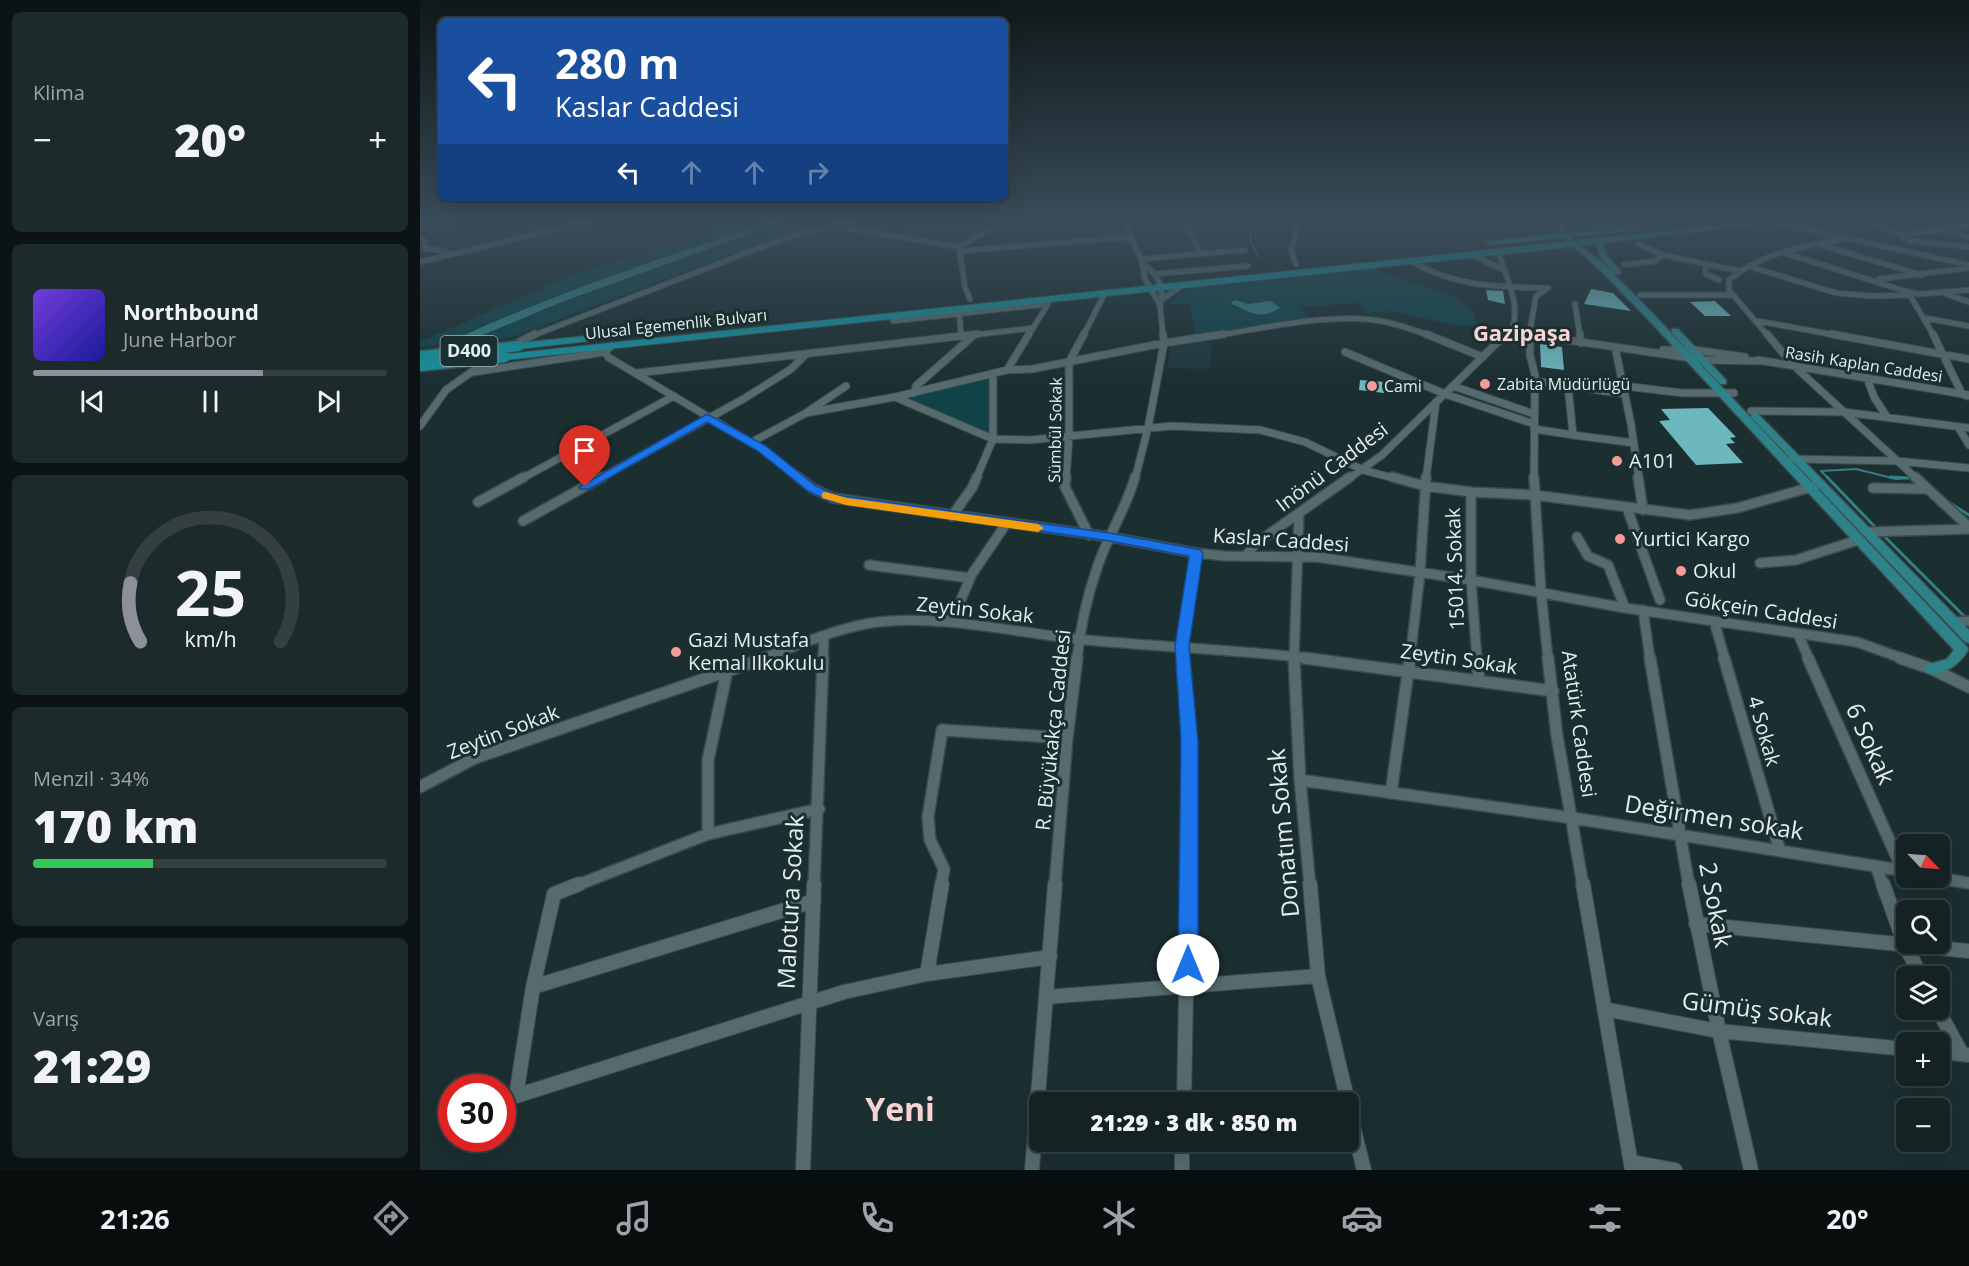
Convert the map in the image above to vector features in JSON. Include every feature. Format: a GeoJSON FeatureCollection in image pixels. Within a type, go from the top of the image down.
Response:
{"type":"FeatureCollection","features":[{"type":"Feature","properties":{"kind":"highway","name":"Ulusal Egemenlik Bulvarı"},"geometry":{"type":"LineString","coordinates":[[420,366],[960,312],[1105,293],[1147,284],[1155,276],[1160,276]]}},
{"type":"Feature","properties":{"kind":"highway","name":"Ulusal Egemenlik Bulvarı"},"geometry":{"type":"LineString","coordinates":[[1134,281],[1162,287],[1272,276]]}},
{"type":"Feature","properties":{"kind":"highway","name":"Ulusal Egemenlik Bulvarı"},"geometry":{"type":"LineString","coordinates":[[420,356],[1110,283]]}},
{"type":"Feature","properties":{"kind":"main road"},"geometry":{"type":"LineString","coordinates":[[1611,276],[1729,393],[1751,411],[1824,486],[1966,654],[1932,669]]}},
{"type":"Feature","properties":{"kind":"main road"},"geometry":{"type":"LineString","coordinates":[[1621,276],[1689,352],[1704,360],[1729,393],[1810,486],[1962,621],[1969,638]]}},
{"type":"Feature","properties":{"kind":"street"},"geometry":{"type":"LineString","coordinates":[[420,426],[446,390],[469,373],[533,335],[687,276]]}},
{"type":"Feature","properties":{"kind":"street"},"geometry":{"type":"LineString","coordinates":[[964,276],[970,299]]}},
{"type":"Feature","properties":{"kind":"street"},"geometry":{"type":"LineString","coordinates":[[1145,276],[1147,284]]}},
{"type":"Feature","properties":{"kind":"street","name":"R. Büyükakça Caddesi"},"geometry":{"type":"LineString","coordinates":[[1032,1170],[1067,738],[1079,639],[1097,567],[1130,496],[1149,427],[1164,343],[1162,287],[1155,276]]}},
{"type":"Feature","properties":{"kind":"street"},"geometry":{"type":"LineString","coordinates":[[1442,276],[1469,285],[1511,286]]}},
{"type":"Feature","properties":{"kind":"street"},"geometry":{"type":"LineString","coordinates":[[1505,276],[1511,286],[1517,312],[1513,327],[1528,336]]}},
{"type":"Feature","properties":{"kind":"street"},"geometry":{"type":"LineString","coordinates":[[1709,276],[1719,280]]}},
{"type":"Feature","properties":{"kind":"street"},"geometry":{"type":"LineString","coordinates":[[1735,276],[1728,284],[1732,295],[1758,321],[1793,365],[1968,525]]}},
{"type":"Feature","properties":{"kind":"street"},"geometry":{"type":"LineString","coordinates":[[1779,276],[1836,293],[1870,296],[1969,290]]}},
{"type":"Feature","properties":{"kind":"street"},"geometry":{"type":"LineString","coordinates":[[1859,276],[1908,293],[1925,318],[1967,396]]}},
{"type":"Feature","properties":{"kind":"street"},"geometry":{"type":"LineString","coordinates":[[1874,280],[1916,276]]}},
{"type":"Feature","properties":{"kind":"street","name":"R. Büyükakça Caddesi"},"geometry":{"type":"LineString","coordinates":[[1147,284],[1162,302]]}},
{"type":"Feature","properties":{"kind":"street"},"geometry":{"type":"LineString","coordinates":[[1162,302],[1183,285]]}},
{"type":"Feature","properties":{"kind":"street","name":"Atatürk Caddesi"},"geometry":{"type":"LineString","coordinates":[[1511,286],[1548,288],[1536,296],[1528,336],[1530,363],[1535,381],[1534,495],[1541,592],[1557,736],[1573,818],[1631,1166]]}},
{"type":"Feature","properties":{"kind":"street","name":"Sümbül Sokak"},"geometry":{"type":"LineString","coordinates":[[1089,535],[1065,487],[1069,436],[1069,362],[1105,293]]}},
{"type":"Feature","properties":{"kind":"street"},"geometry":{"type":"LineString","coordinates":[[1943,293],[1969,302]]}},
{"type":"Feature","properties":{"kind":"street"},"geometry":{"type":"LineString","coordinates":[[1640,295],[1732,295]]}},
{"type":"Feature","properties":{"kind":"street"},"geometry":{"type":"LineString","coordinates":[[893,321],[1048,304],[1006,370]]}},
{"type":"Feature","properties":{"kind":"street"},"geometry":{"type":"LineString","coordinates":[[1575,304],[1581,343]]}},
{"type":"Feature","properties":{"kind":"street"},"geometry":{"type":"LineString","coordinates":[[960,312],[960,336]]}},
{"type":"Feature","properties":{"kind":"street"},"geometry":{"type":"LineString","coordinates":[[1925,318],[1969,326]]}},
{"type":"Feature","properties":{"kind":"street"},"geometry":{"type":"LineString","coordinates":[[806,413],[914,393],[1006,370],[1032,369],[1164,343],[1308,322],[1361,319],[1386,322],[1432,336],[1483,357]]}},
{"type":"Feature","properties":{"kind":"street"},"geometry":{"type":"LineString","coordinates":[[1758,321],[1969,359]]}},
{"type":"Feature","properties":{"kind":"street","name":"Inönü Caddesi"},"geometry":{"type":"LineString","coordinates":[[1246,556],[1255,544],[1382,455],[1513,327]]}},
{"type":"Feature","properties":{"kind":"street"},"geometry":{"type":"LineString","coordinates":[[637,373],[1033,328]]}},
{"type":"Feature","properties":{"kind":"street"},"geometry":{"type":"LineString","coordinates":[[914,393],[916,386],[974,335]]}},
{"type":"Feature","properties":{"kind":"street","name":"Rasih Kaplan Caddesi"},"geometry":{"type":"LineString","coordinates":[[1528,336],[1652,352],[1689,352],[1793,365],[1967,396]]}},
{"type":"Feature","properties":{"kind":"street"},"geometry":{"type":"LineString","coordinates":[[1615,347],[1634,443],[1643,510]]}},
{"type":"Feature","properties":{"kind":"street"},"geometry":{"type":"LineString","coordinates":[[469,373],[608,349]]}},
{"type":"Feature","properties":{"kind":"street","name":"Kaslar Caddesi"},"geometry":{"type":"LineString","coordinates":[[608,349],[608,357],[707,418],[752,442],[812,488],[833,498],[1110,537],[1196,553],[1317,557],[1541,592]]}},
{"type":"Feature","properties":{"kind":"street"},"geometry":{"type":"LineString","coordinates":[[1345,352],[1445,394],[1534,426],[1572,435],[1634,443]]}},
{"type":"Feature","properties":{"kind":"street","name":"Rasih Kaplan Caddesi"},"geometry":{"type":"LineString","coordinates":[[1652,352],[1689,352]]}},
{"type":"Feature","properties":{"kind":"street"},"geometry":{"type":"LineString","coordinates":[[523,521],[778,378],[799,363],[806,354]]}},
{"type":"Feature","properties":{"kind":"street","name":"Rasih Kaplan Caddesi"},"geometry":{"type":"LineString","coordinates":[[1704,360],[1762,361]]}},
{"type":"Feature","properties":{"kind":"street"},"geometry":{"type":"LineString","coordinates":[[952,516],[972,488],[993,439],[993,375]]}},
{"type":"Feature","properties":{"kind":"street"},"geometry":{"type":"LineString","coordinates":[[1867,378],[1874,397],[1887,417]]}},
{"type":"Feature","properties":{"kind":"street"},"geometry":{"type":"LineString","coordinates":[[1535,381],[1624,390],[1729,393]]}},
{"type":"Feature","properties":{"kind":"street"},"geometry":{"type":"LineString","coordinates":[[752,442],[806,413],[846,386]]}},
{"type":"Feature","properties":{"kind":"street"},"geometry":{"type":"LineString","coordinates":[[1453,386],[1534,414]]}},
{"type":"Feature","properties":{"kind":"street"},"geometry":{"type":"LineString","coordinates":[[1568,386],[1572,435]]}},
{"type":"Feature","properties":{"kind":"street"},"geometry":{"type":"LineString","coordinates":[[478,502],[674,396]]}},
{"type":"Feature","properties":{"kind":"street"},"geometry":{"type":"LineString","coordinates":[[895,397],[993,439],[1030,440],[1149,427],[1241,428],[1276,433],[1305,442],[1363,470],[1425,486],[1471,492],[1534,495],[1690,515],[1737,508],[1810,486],[1824,486]]}},
{"type":"Feature","properties":{"kind":"street"},"geometry":{"type":"LineString","coordinates":[[1391,793],[1409,670],[1420,573],[1425,486],[1437,402]]}},
{"type":"Feature","properties":{"kind":"street"},"geometry":{"type":"LineString","coordinates":[[1751,411],[1844,412],[1969,428]]}},
{"type":"Feature","properties":{"kind":"street"},"geometry":{"type":"LineString","coordinates":[[1958,427],[1969,445]]}},
{"type":"Feature","properties":{"kind":"street"},"geometry":{"type":"LineString","coordinates":[[1785,459],[1897,461],[1969,468]]}},
{"type":"Feature","properties":{"kind":"street"},"geometry":{"type":"LineString","coordinates":[[1873,488],[1928,489]]}},
{"type":"Feature","properties":{"kind":"street","name":"15014. Sokak"},"geometry":{"type":"LineString","coordinates":[[1471,492],[1471,580],[1479,681]]}},
{"type":"Feature","properties":{"kind":"street"},"geometry":{"type":"LineString","coordinates":[[1627,508],[1660,600]]}},
{"type":"Feature","properties":{"kind":"street","name":"Donatım Sokak"},"geometry":{"type":"LineString","coordinates":[[1299,513],[1294,656],[1300,780],[1318,976],[1345,1092]]}},
{"type":"Feature","properties":{"kind":"street"},"geometry":{"type":"LineString","coordinates":[[938,622],[960,602],[970,578],[1006,524]]}},
{"type":"Feature","properties":{"kind":"street"},"geometry":{"type":"LineString","coordinates":[[1760,563],[1796,560],[1866,535],[1968,525]]}},
{"type":"Feature","properties":{"kind":"street"},"geometry":{"type":"LineString","coordinates":[[1577,537],[1580,547],[1592,560],[1608,565],[1625,608]]}},
{"type":"Feature","properties":{"kind":"street"},"geometry":{"type":"LineString","coordinates":[[1184,1092],[1188,987],[1189,741],[1182,646],[1196,553]]}},
{"type":"Feature","properties":{"kind":"street"},"geometry":{"type":"LineString","coordinates":[[869,565],[970,578]]}},
{"type":"Feature","properties":{"kind":"street","name":"Gökçein Caddesi"},"geometry":{"type":"LineString","coordinates":[[1541,592],[1625,608],[1857,642],[1932,669],[1969,687]]}},
{"type":"Feature","properties":{"kind":"street","name":"2 Sokak"},"geometry":{"type":"LineString","coordinates":[[1643,610],[1678,834],[1718,1031],[1751,1170]]}},
{"type":"Feature","properties":{"kind":"street","name":"4 Sokak"},"geometry":{"type":"LineString","coordinates":[[1714,621],[1780,851]]}},
{"type":"Feature","properties":{"kind":"street","name":"Zeytin Sokak"},"geometry":{"type":"LineString","coordinates":[[420,787],[475,758],[824,637],[861,625],[880,622],[938,622],[1079,639],[1294,656],[1553,691]]}},
{"type":"Feature","properties":{"kind":"street","name":"6 Sokak"},"geometry":{"type":"LineString","coordinates":[[1798,634],[1896,851]]}},
{"type":"Feature","properties":{"kind":"street","name":"Malotura Sokak"},"geometry":{"type":"LineString","coordinates":[[803,1170],[824,637]]}},
{"type":"Feature","properties":{"kind":"street"},"geometry":{"type":"LineString","coordinates":[[708,834],[708,760],[727,671]]}},
{"type":"Feature","properties":{"kind":"street"},"geometry":{"type":"LineString","coordinates":[[927,974],[944,869],[941,858],[929,839],[927,821],[942,730],[1067,738]]}},
{"type":"Feature","properties":{"kind":"street","name":"Değirmen sokak"},"geometry":{"type":"LineString","coordinates":[[1300,780],[1573,818],[1896,869]]}},
{"type":"Feature","properties":{"kind":"street"},"geometry":{"type":"LineString","coordinates":[[819,809],[708,834],[554,894],[533,987],[516,1096],[844,992],[927,974],[1050,957]]}},
{"type":"Feature","properties":{"kind":"street"},"geometry":{"type":"LineString","coordinates":[[1876,866],[1896,920]]}},
{"type":"Feature","properties":{"kind":"street"},"geometry":{"type":"LineString","coordinates":[[1950,880],[1969,884]]}},
{"type":"Feature","properties":{"kind":"street"},"geometry":{"type":"LineString","coordinates":[[533,987],[814,901]]}},
{"type":"Feature","properties":{"kind":"street"},"geometry":{"type":"LineString","coordinates":[[1696,924],[1896,944]]}},
{"type":"Feature","properties":{"kind":"street"},"geometry":{"type":"LineString","coordinates":[[1950,949],[1969,951]]}},
{"type":"Feature","properties":{"kind":"street"},"geometry":{"type":"LineString","coordinates":[[1046,997],[1318,976]]}},
{"type":"Feature","properties":{"kind":"street","name":"Gümüş sokak"},"geometry":{"type":"LineString","coordinates":[[1604,1009],[1718,1031],[1896,1048]]}},
{"type":"Feature","properties":{"kind":"street"},"geometry":{"type":"LineString","coordinates":[[1944,1020],[1965,1054]]}},
{"type":"Feature","properties":{"kind":"street"},"geometry":{"type":"LineString","coordinates":[[1950,1053],[1965,1054]]}},
{"type":"Feature","properties":{"kind":"street","name":"Donatım Sokak"},"geometry":{"type":"LineString","coordinates":[[1359,1149],[1364,1170]]}},
{"type":"Feature","properties":{"kind":"street"},"geometry":{"type":"LineString","coordinates":[[1182,1152],[1182,1170]]}},
{"type":"Feature","properties":{"kind":"street"},"geometry":{"type":"LineString","coordinates":[[1631,1166],[1675,1170]]}},
{"type":"Feature","properties":{"kind":"shaded area"},"geometry":{"type":"Polygon","coordinates":[[[572,276],[675,276],[510,338],[420,347],[420,342],[572,276]]]}},
{"type":"Feature","properties":{"kind":"shaded area"},"geometry":{"type":"Polygon","coordinates":[[[1301,276],[1392,276],[1458,299],[1473,312],[1479,326],[1453,325],[1390,311],[1366,313],[1360,303],[1300,307],[1309,319],[1196,335],[1189,304],[1170,304],[1179,294],[1195,287],[1301,276]]]}},
{"type":"Feature","properties":{"kind":"shaded area"},"geometry":{"type":"Polygon","coordinates":[[[1235,300],[1248,304],[1271,301],[1280,308],[1266,314],[1255,314],[1232,304],[1231,302],[1235,300]]]}},
{"type":"Feature","properties":{"kind":"shaded area"},"geometry":{"type":"Polygon","coordinates":[[[1212,343],[1210,369],[1167,368],[1171,344],[1212,343]]]}},
{"type":"Feature","properties":{"kind":"shaded area"},"geometry":{"type":"Polygon","coordinates":[[[993,375],[993,439],[895,397],[993,375]]]}},
{"type":"Feature","properties":{"kind":"building"},"geometry":{"type":"Polygon","coordinates":[[[1591,289],[1613,293],[1631,311],[1584,304],[1591,289]]]}},
{"type":"Feature","properties":{"kind":"building"},"geometry":{"type":"Polygon","coordinates":[[[1486,290],[1503,291],[1505,304],[1488,300],[1486,290]]]}},
{"type":"Feature","properties":{"kind":"building"},"geometry":{"type":"Polygon","coordinates":[[[1715,301],[1731,316],[1705,316],[1690,302],[1715,301]]]}},
{"type":"Feature","properties":{"kind":"building"},"geometry":{"type":"Polygon","coordinates":[[[1540,344],[1562,347],[1564,370],[1541,367],[1540,344]]]}},
{"type":"Feature","properties":{"kind":"building","name":"Cami"},"geometry":{"type":"Polygon","coordinates":[[[1360,380],[1385,382],[1384,393],[1359,390],[1360,380]]]}},
{"type":"Feature","properties":{"kind":"building"},"geometry":{"type":"Polygon","coordinates":[[[1708,408],[1736,437],[1730,438],[1735,443],[1726,444],[1743,463],[1696,465],[1659,421],[1670,420],[1661,409],[1708,408]]]}},
{"type":"Feature","properties":{"kind":"waterway"},"geometry":{"type":"LineString","coordinates":[[424,359],[510,318],[623,276]]}},
{"type":"Feature","properties":{"kind":"waterway"},"geometry":{"type":"LineString","coordinates":[[1827,477],[1821,471],[1856,469],[1896,479]]}},
{"type":"Feature","properties":{"kind":"waterway"},"geometry":{"type":"LineString","coordinates":[[1827,477],[1877,529]]}},
{"type":"Feature","properties":{"kind":"waterway"},"geometry":{"type":"LineString","coordinates":[[1890,477],[1909,478],[1897,479]]}},
{"type":"Feature","properties":{"kind":"waterway"},"geometry":{"type":"LineString","coordinates":[[1945,500],[1969,515]]}},
{"type":"Feature","properties":{"kind":"waterway"},"geometry":{"type":"LineString","coordinates":[[1881,533],[1966,618]]}},
{"type":"Feature","properties":{"kind":"slow traffic"},"geometry":{"type":"LineString","coordinates":[[826,496],[846,501],[1038,528]]}},
{"type":"Feature","properties":{"kind":"place","name":"Zabita Müdürlügü"},"geometry":{"type":"Point","coordinates":[1485,384]}},
{"type":"Feature","properties":{"kind":"place","name":"Cami"},"geometry":{"type":"Point","coordinates":[1372,386]}},
{"type":"Feature","properties":{"kind":"place","name":"A101"},"geometry":{"type":"Point","coordinates":[1617,461]}},
{"type":"Feature","properties":{"kind":"place","name":"Yurtici Kargo"},"geometry":{"type":"Point","coordinates":[1620,539]}},
{"type":"Feature","properties":{"kind":"place","name":"Okul"},"geometry":{"type":"Point","coordinates":[1681,571]}},
{"type":"Feature","properties":{"kind":"place","name":"Gazi Mustafa Kemal Ilkokulu"},"geometry":{"type":"Point","coordinates":[676,652]}},
{"type":"Feature","properties":{"kind":"district","name":"Gazipaşa"},"geometry":{"type":"Point","coordinates":[1522,333]}},
{"type":"Feature","properties":{"kind":"district","name":"Yeni"},"geometry":{"type":"Point","coordinates":[900,1110]}},
{"type":"Feature","properties":{"kind":"route"},"geometry":{"type":"LineString","coordinates":[[585,487],[707,418],[762,449],[812,488],[833,498],[1110,537],[1196,553],[1182,646],[1189,741],[1188,965]]}}]}
